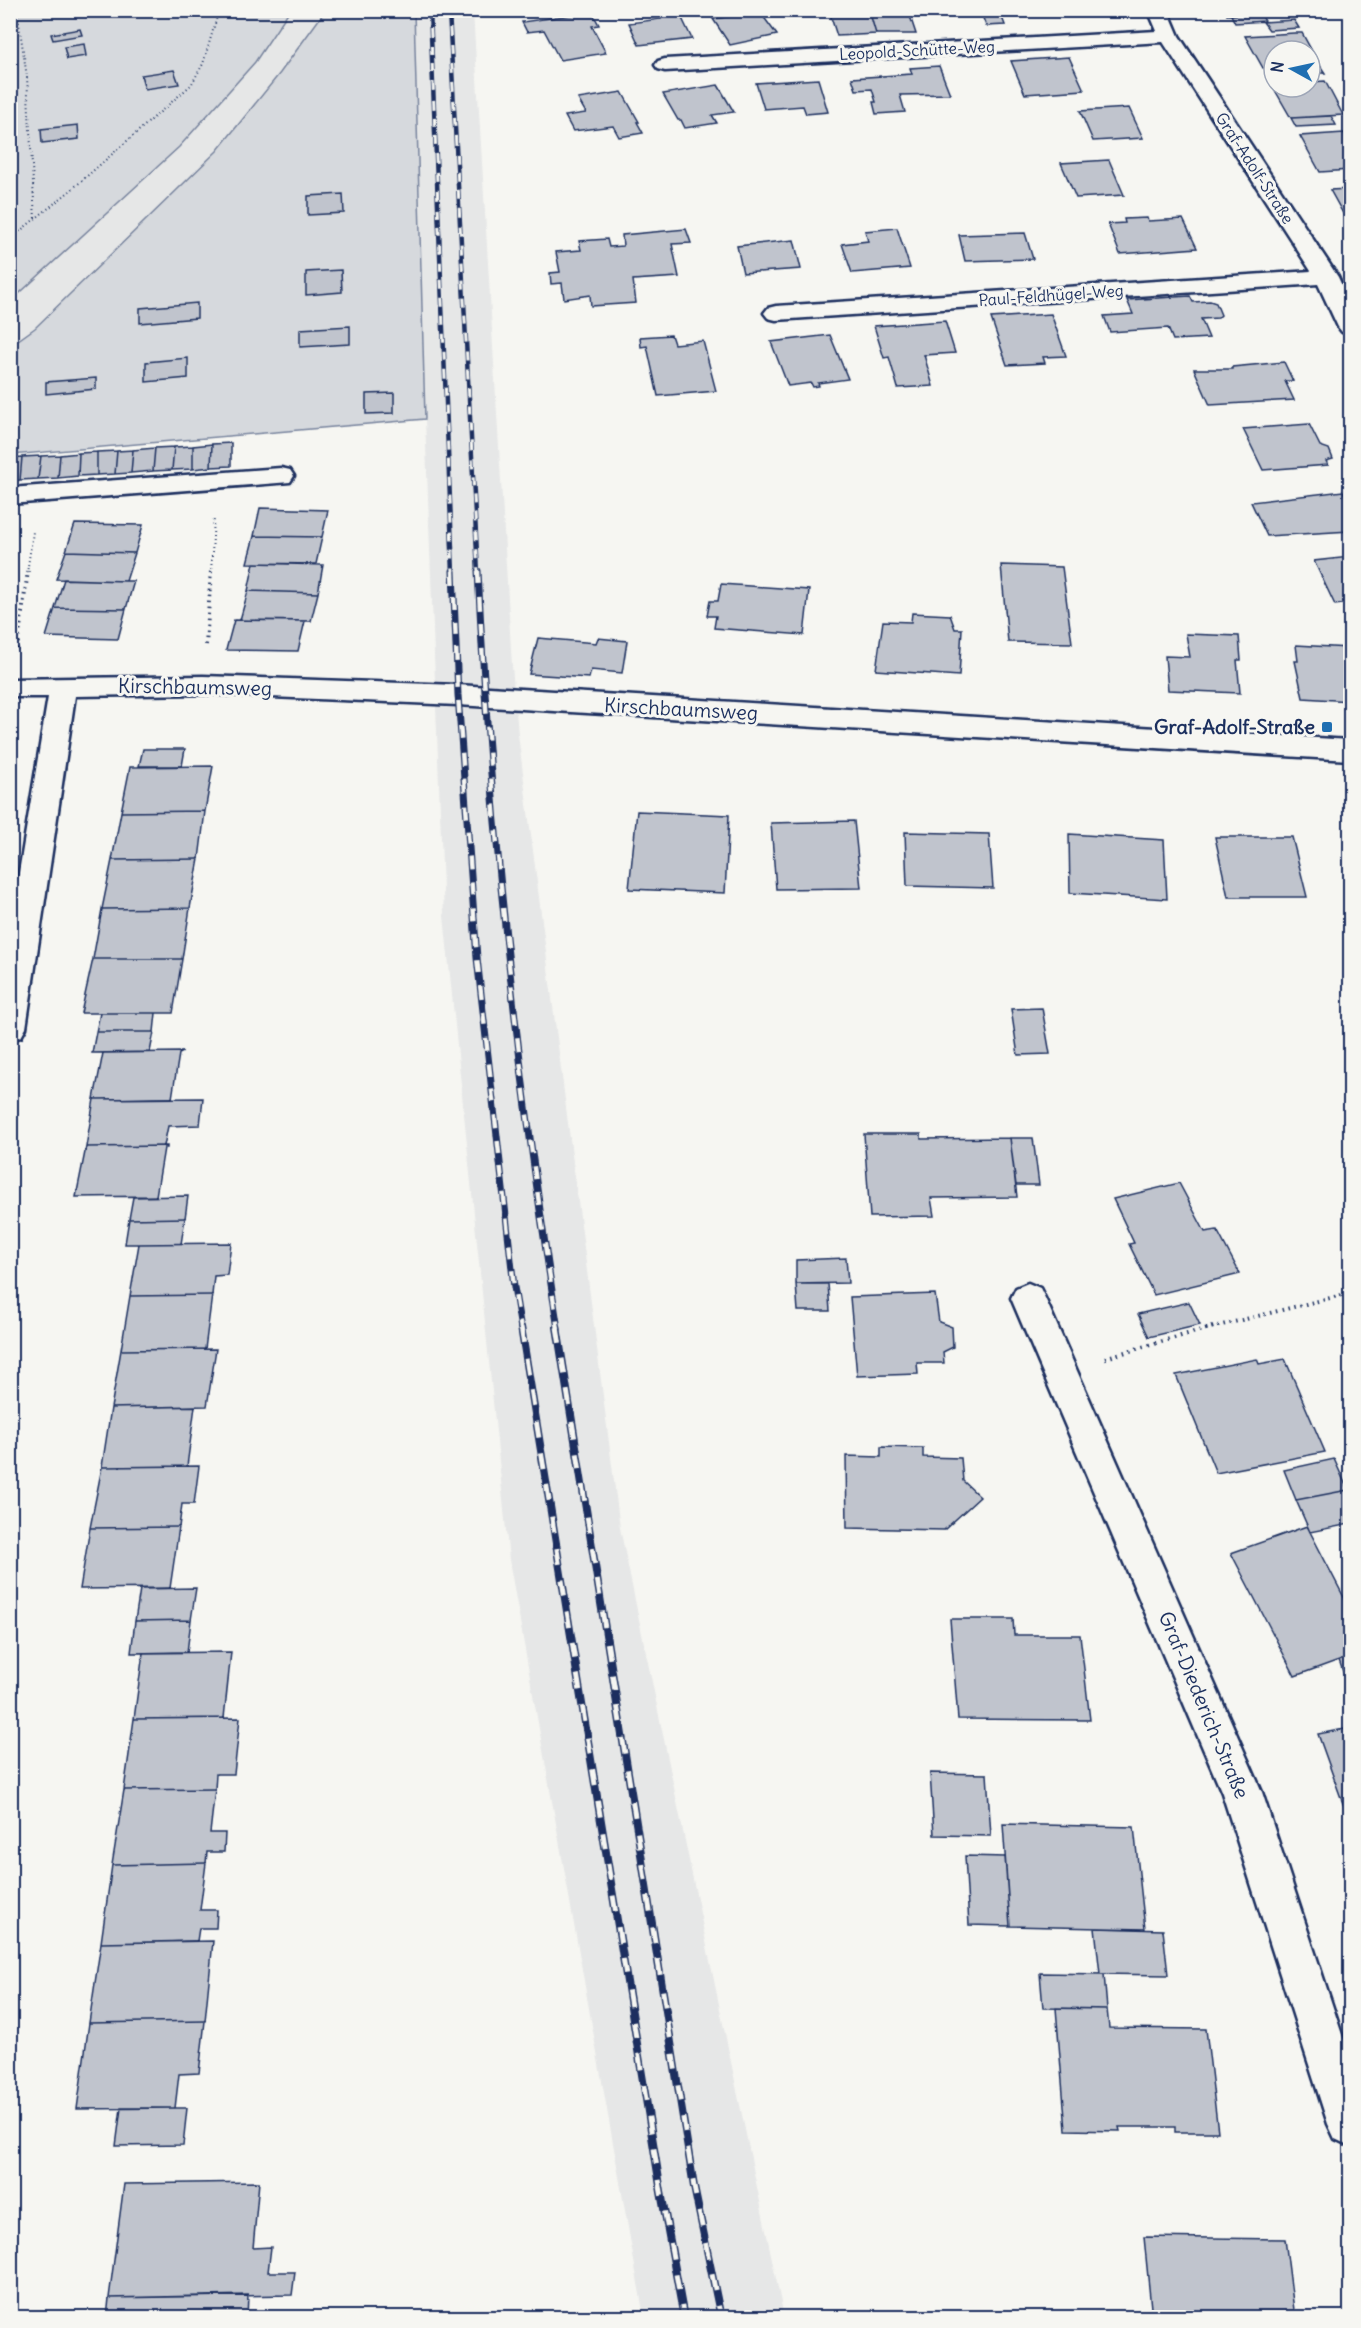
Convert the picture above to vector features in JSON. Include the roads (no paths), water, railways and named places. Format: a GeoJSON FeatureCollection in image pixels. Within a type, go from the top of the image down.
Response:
{"type":"FeatureCollection","features":[{"type":"Feature","properties":{"kind":"street","name":"Graf-Adolf-Straße"},"geometry":{"type":"LineString","coordinates":[[1158,10],[1169,36],[1326,277],[1350,327]]}},
{"type":"Feature","properties":{"kind":"street","name":"Leopold-Schütte-Weg"},"geometry":{"type":"LineString","coordinates":[[665,65],[1169,36]]}},
{"type":"Feature","properties":{"kind":"street","name":"Paul-Feldhügel-Weg"},"geometry":{"type":"LineString","coordinates":[[776,313],[1326,277]]}},
{"type":"Feature","properties":{"kind":"street"},"geometry":{"type":"LineString","coordinates":[[10,496],[281,476]]}},
{"type":"Feature","properties":{"kind":"street","name":"Kirschbaumsweg"},"geometry":{"type":"LineString","coordinates":[[11,688],[203,685],[467,696],[1350,750]]}},
{"type":"Feature","properties":{"kind":"street"},"geometry":{"type":"LineString","coordinates":[[10,1028],[63,687]]}},
{"type":"Feature","properties":{"kind":"street","name":"Graf-Diederich-Straße"},"geometry":{"type":"LineString","coordinates":[[1028,1298],[1242,1792],[1350,2124]]}},
{"type":"Feature","properties":{"kind":"railway"},"geometry":{"type":"LineString","coordinates":[[430,10],[453,573]]}},
{"type":"Feature","properties":{"kind":"railway"},"geometry":{"type":"LineString","coordinates":[[449,10],[478,573]]}},
{"type":"Feature","properties":{"kind":"railway"},"geometry":{"type":"LineString","coordinates":[[453,571],[458,695],[477,958],[514,1287],[521,1329]]}},
{"type":"Feature","properties":{"kind":"railway"},"geometry":{"type":"LineString","coordinates":[[478,571],[490,761],[518,1046],[558,1329]]}},
{"type":"Feature","properties":{"kind":"railway"},"geometry":{"type":"LineString","coordinates":[[521,1327],[661,2192],[684,2318]]}},
{"type":"Feature","properties":{"kind":"railway"},"geometry":{"type":"LineString","coordinates":[[557,1327],[694,2187],[721,2318]]}},
{"type":"Feature","properties":{"kind":"place","name":"Graf-Adolf-Straße"},"geometry":{"type":"Point","coordinates":[1327,727]}}]}
